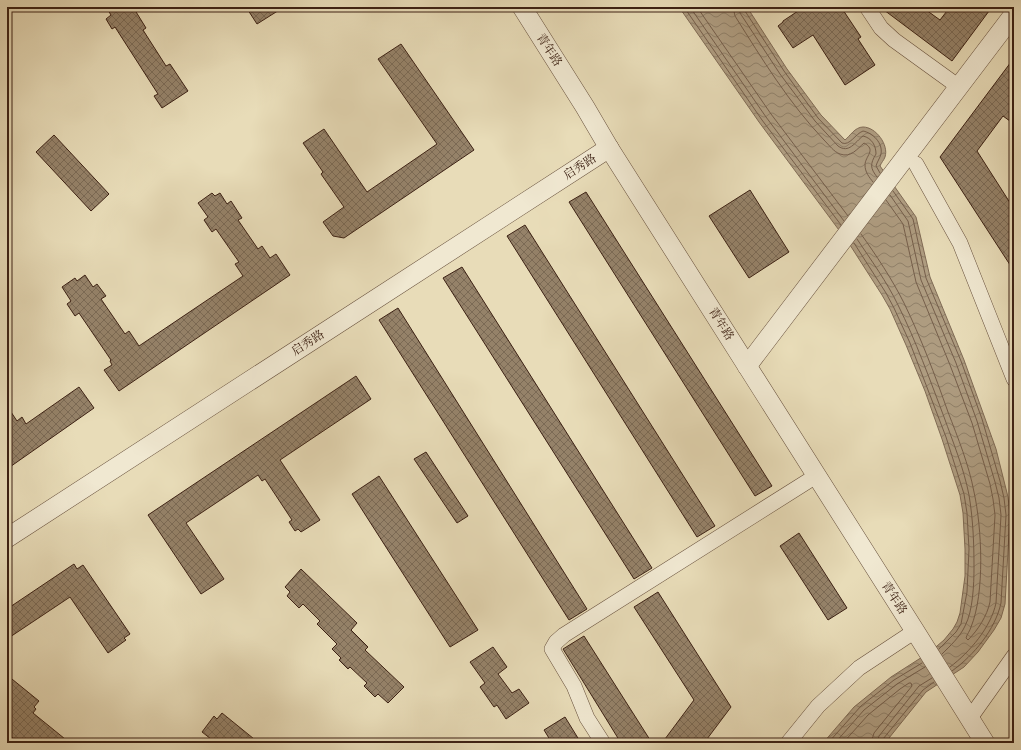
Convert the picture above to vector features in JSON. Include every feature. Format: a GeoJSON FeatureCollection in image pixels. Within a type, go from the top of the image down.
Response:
{"type":"FeatureCollection","features":[{"type":"Feature","properties":{"kind":"street","name":"青年路"},"geometry":{"type":"LineString","coordinates":[[522,7],[609,148],[970,718]]}},
{"type":"Feature","properties":{"kind":"street"},"geometry":{"type":"LineString","coordinates":[[867,7],[881,28],[894,40],[959,87]]}},
{"type":"Feature","properties":{"kind":"street"},"geometry":{"type":"LineString","coordinates":[[907,169],[959,87],[1014,14]]}},
{"type":"Feature","properties":{"kind":"street"},"geometry":{"type":"LineString","coordinates":[[751,371],[841,253],[1014,34]]}},
{"type":"Feature","properties":{"kind":"street","name":"启秀路"},"geometry":{"type":"LineString","coordinates":[[7,538],[609,148]]}},
{"type":"Feature","properties":{"kind":"street"},"geometry":{"type":"LineString","coordinates":[[907,169],[960,243],[1014,379]]}},
{"type":"Feature","properties":{"kind":"street"},"geometry":{"type":"LineString","coordinates":[[603,743],[587,718],[574,686],[552,649],[556,642],[564,635],[816,476]]}},
{"type":"Feature","properties":{"kind":"street"},"geometry":{"type":"LineString","coordinates":[[788,743],[818,706],[859,668],[918,636]]}},
{"type":"Feature","properties":{"kind":"street"},"geometry":{"type":"LineString","coordinates":[[985,743],[970,718],[1014,656]]}},
{"type":"Feature","properties":{"kind":"water"},"geometry":{"type":"Polygon","coordinates":[[[679,7],[747,7],[787,69],[821,115],[845,140],[860,127],[868,128],[877,133],[883,142],[886,152],[885,158],[880,166],[916,217],[930,277],[964,360],[996,449],[1008,497],[1010,515],[1005,604],[1001,618],[978,652],[964,667],[926,692],[885,743],[823,743],[854,707],[891,677],[930,652],[944,640],[957,622],[960,613],[965,576],[963,513],[960,495],[925,391],[890,309],[882,295],[850,245],[759,122],[679,7]]]}},
{"type":"Feature","properties":{"kind":"building"},"geometry":{"type":"Polygon","coordinates":[[[106,7],[133,7],[146,28],[143,30],[166,66],[170,64],[188,91],[162,108],[154,96],[158,94],[115,27],[112,29],[106,19],[111,15],[106,7]]]}},
{"type":"Feature","properties":{"kind":"building"},"geometry":{"type":"Polygon","coordinates":[[[246,7],[284,7],[257,24],[246,7]]]}},
{"type":"Feature","properties":{"kind":"building"},"geometry":{"type":"Polygon","coordinates":[[[804,7],[841,7],[861,37],[858,39],[875,65],[845,85],[813,35],[793,48],[778,26],[804,7]]]}},
{"type":"Feature","properties":{"kind":"building"},"geometry":{"type":"Polygon","coordinates":[[[880,7],[922,7],[940,20],[950,7],[992,7],[952,61],[880,7]]]}},
{"type":"Feature","properties":{"kind":"building"},"geometry":{"type":"Polygon","coordinates":[[[401,44],[474,150],[344,238],[333,236],[323,222],[344,207],[321,174],[323,172],[303,143],[324,129],[367,192],[437,144],[378,59],[401,44]]]}},
{"type":"Feature","properties":{"kind":"building"},"geometry":{"type":"Polygon","coordinates":[[[1014,58],[1014,124],[1003,116],[977,151],[1014,209],[1014,271],[940,157],[1014,58]]]}},
{"type":"Feature","properties":{"kind":"building"},"geometry":{"type":"Polygon","coordinates":[[[54,135],[109,194],[91,211],[36,152],[54,135]]]}},
{"type":"Feature","properties":{"kind":"building"},"geometry":{"type":"Polygon","coordinates":[[[750,190],[789,252],[749,278],[709,216],[750,190]]]}},
{"type":"Feature","properties":{"kind":"building"},"geometry":{"type":"Polygon","coordinates":[[[586,192],[772,486],[755,496],[569,202],[586,192]]]}},
{"type":"Feature","properties":{"kind":"building"},"geometry":{"type":"Polygon","coordinates":[[[212,193],[215,196],[220,193],[227,204],[231,201],[242,218],[238,220],[258,249],[262,246],[270,258],[276,254],[290,275],[119,391],[104,370],[112,365],[111,360],[79,313],[75,316],[67,304],[71,301],[62,287],[75,278],[77,281],[85,275],[93,287],[97,284],[106,296],[101,299],[125,334],[129,331],[139,346],[243,276],[235,264],[239,262],[216,229],[212,232],[204,220],[208,217],[198,203],[212,193]]]}},
{"type":"Feature","properties":{"kind":"building"},"geometry":{"type":"Polygon","coordinates":[[[525,225],[715,526],[697,537],[507,236],[525,225]]]}},
{"type":"Feature","properties":{"kind":"building"},"geometry":{"type":"Polygon","coordinates":[[[462,267],[652,568],[634,579],[443,278],[462,267]]]}},
{"type":"Feature","properties":{"kind":"building"},"geometry":{"type":"Polygon","coordinates":[[[398,308],[587,609],[569,620],[379,320],[398,308]]]}},
{"type":"Feature","properties":{"kind":"building"},"geometry":{"type":"Polygon","coordinates":[[[356,376],[371,399],[280,460],[320,520],[301,532],[298,529],[295,531],[289,522],[292,520],[265,479],[262,481],[258,475],[186,523],[224,579],[201,594],[148,515],[356,376]]]}},
{"type":"Feature","properties":{"kind":"building"},"geometry":{"type":"Polygon","coordinates":[[[79,387],[94,408],[7,469],[7,406],[17,421],[22,417],[26,424],[79,387]]]}},
{"type":"Feature","properties":{"kind":"building"},"geometry":{"type":"Polygon","coordinates":[[[426,452],[468,516],[457,523],[414,459],[426,452]]]}},
{"type":"Feature","properties":{"kind":"building"},"geometry":{"type":"Polygon","coordinates":[[[379,476],[478,630],[450,647],[352,494],[379,476]]]}},
{"type":"Feature","properties":{"kind":"building"},"geometry":{"type":"Polygon","coordinates":[[[799,533],[847,608],[828,620],[780,546],[799,533]]]}},
{"type":"Feature","properties":{"kind":"building"},"geometry":{"type":"Polygon","coordinates":[[[74,564],[77,569],[83,565],[130,634],[124,638],[126,640],[108,653],[70,597],[7,639],[7,609],[74,564]]]}},
{"type":"Feature","properties":{"kind":"building"},"geometry":{"type":"Polygon","coordinates":[[[301,569],[357,623],[351,630],[368,647],[365,650],[404,687],[388,703],[378,694],[375,697],[364,686],[367,683],[350,667],[348,669],[339,660],[341,658],[332,649],[337,644],[317,624],[320,621],[303,604],[299,608],[287,596],[290,592],[285,587],[301,569]]]}},
{"type":"Feature","properties":{"kind":"building"},"geometry":{"type":"Polygon","coordinates":[[[658,592],[731,707],[704,743],[662,743],[694,700],[634,607],[658,592]]]}},
{"type":"Feature","properties":{"kind":"building"},"geometry":{"type":"Polygon","coordinates":[[[584,636],[652,743],[621,743],[563,649],[584,636]]]}},
{"type":"Feature","properties":{"kind":"building"},"geometry":{"type":"Polygon","coordinates":[[[493,647],[507,667],[498,674],[512,693],[519,689],[529,703],[506,719],[497,705],[494,707],[480,687],[485,683],[470,662],[493,647]]]}},
{"type":"Feature","properties":{"kind":"building"},"geometry":{"type":"Polygon","coordinates":[[[7,675],[39,701],[34,707],[36,709],[33,713],[70,743],[19,743],[7,733],[7,675]]]}},
{"type":"Feature","properties":{"kind":"building"},"geometry":{"type":"Polygon","coordinates":[[[222,713],[259,743],[216,743],[202,732],[214,716],[217,719],[222,713]]]}},
{"type":"Feature","properties":{"kind":"building"},"geometry":{"type":"Polygon","coordinates":[[[565,717],[581,743],[552,743],[544,730],[565,717]]]}}]}
